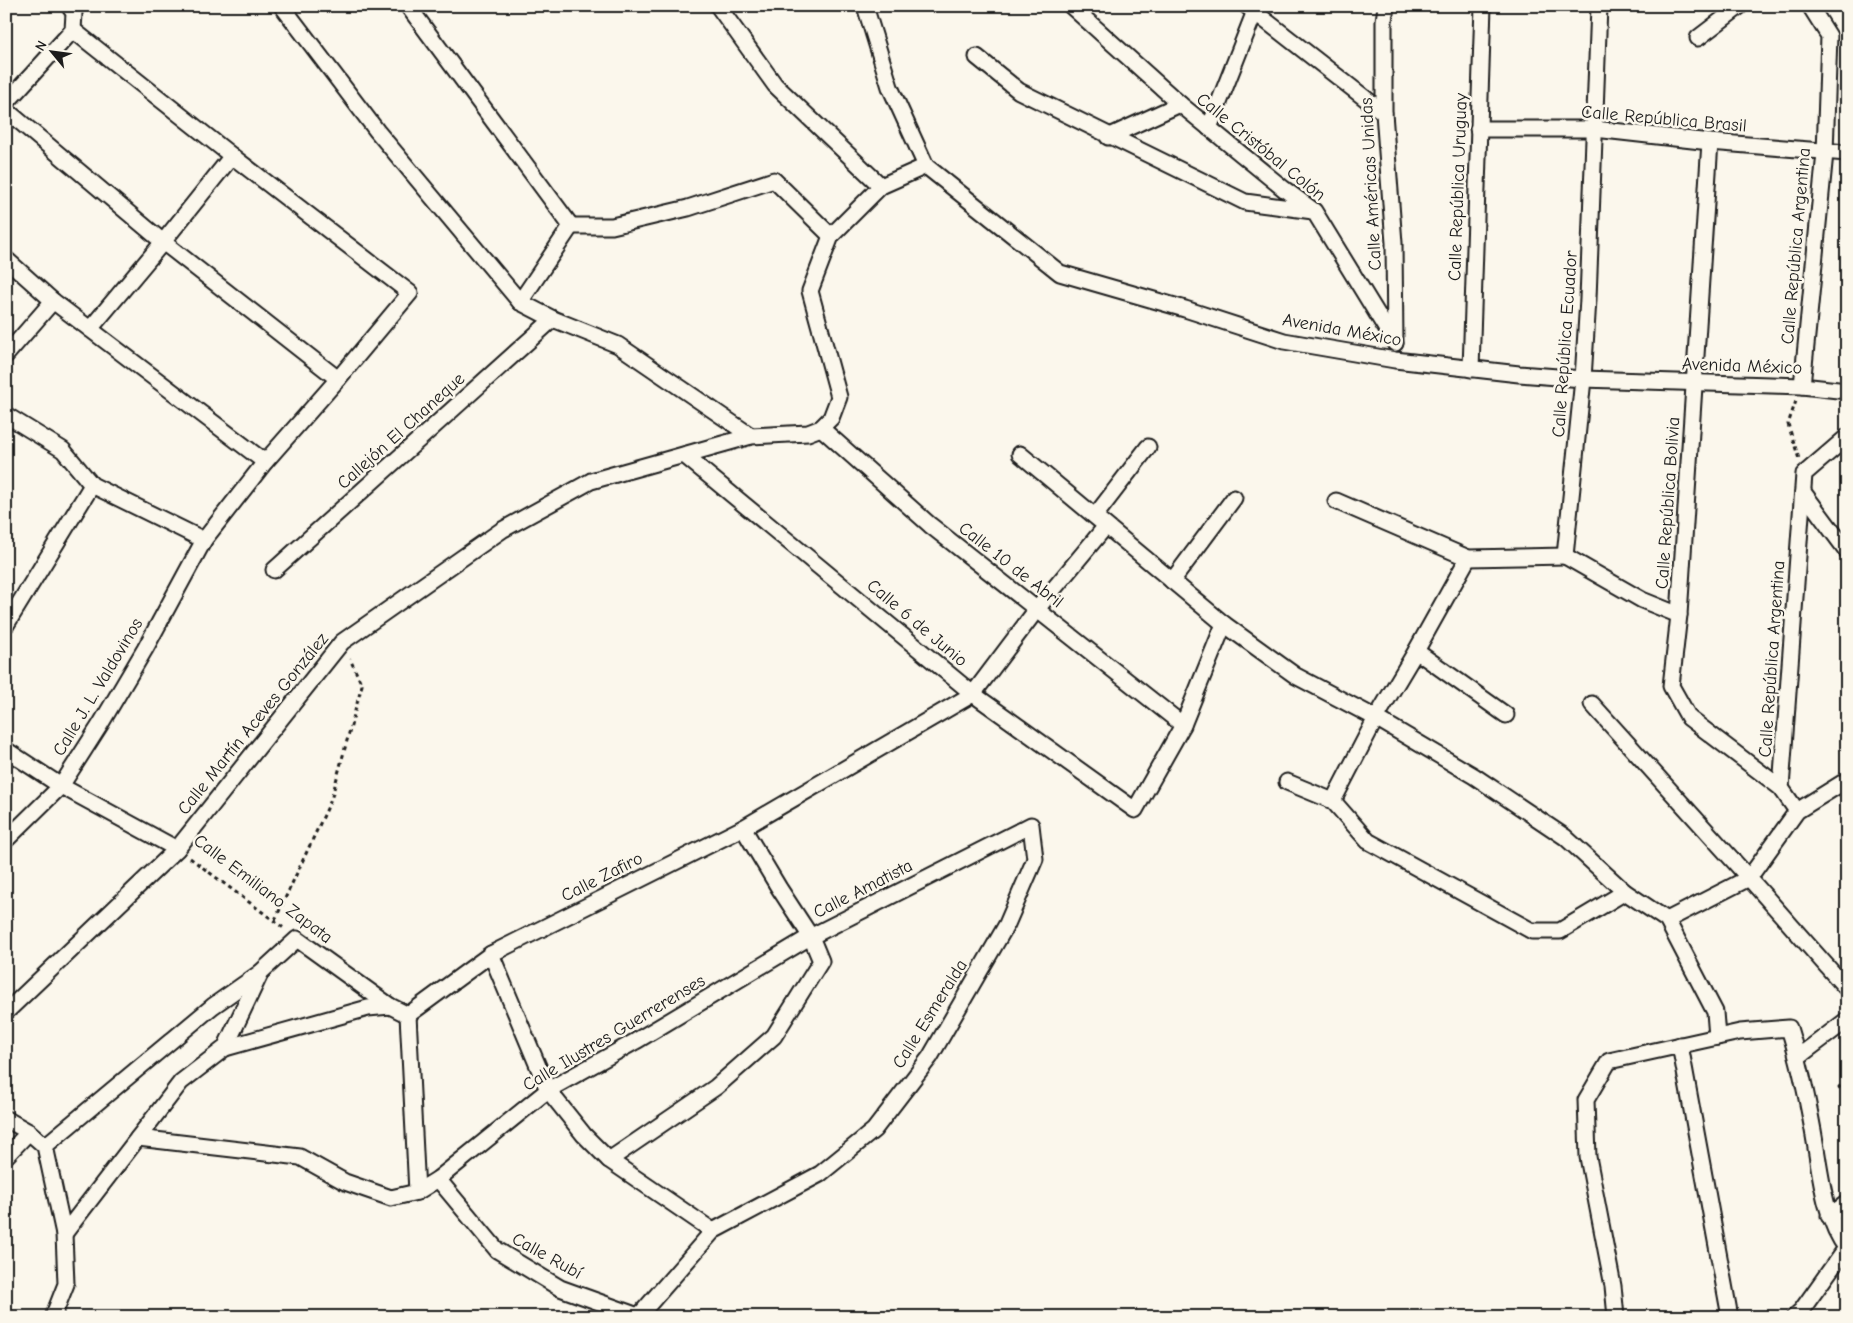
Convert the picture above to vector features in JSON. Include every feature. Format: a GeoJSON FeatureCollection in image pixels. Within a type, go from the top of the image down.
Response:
{"type":"FeatureCollection","features":[{"type":"Feature","properties":{"kind":"street"},"geometry":{"type":"LineString","coordinates":[[6,103],[73,30],[74,13],[69,6]]}},
{"type":"Feature","properties":{"kind":"street"},"geometry":{"type":"LineString","coordinates":[[282,6],[377,131],[520,302],[552,319],[618,345],[751,436]]}},
{"type":"Feature","properties":{"kind":"street"},"geometry":{"type":"LineString","coordinates":[[408,6],[571,226]]}},
{"type":"Feature","properties":{"kind":"street"},"geometry":{"type":"LineString","coordinates":[[718,6],[775,85],[881,186]]}},
{"type":"Feature","properties":{"kind":"street"},"geometry":{"type":"LineString","coordinates":[[821,428],[831,418],[839,397],[810,290],[831,236],[881,186],[926,166],[890,87],[865,6]]}},
{"type":"Feature","properties":{"kind":"street","name":"Calle Cristóbal Colón"},"geometry":{"type":"LineString","coordinates":[[1071,6],[1180,104],[1284,189],[1314,211],[1395,343]]}},
{"type":"Feature","properties":{"kind":"street","name":"Calle Américas Unidas"},"geometry":{"type":"LineString","coordinates":[[1386,6],[1384,21],[1384,113],[1394,243],[1395,360]]}},
{"type":"Feature","properties":{"kind":"street","name":"Calle República Uruguay"},"geometry":{"type":"LineString","coordinates":[[1471,369],[1483,6]]}},
{"type":"Feature","properties":{"kind":"street","name":"Calle República Ecuador"},"geometry":{"type":"LineString","coordinates":[[1565,556],[1583,379],[1588,299],[1599,6]]}},
{"type":"Feature","properties":{"kind":"street"},"geometry":{"type":"LineString","coordinates":[[1698,38],[1740,6]]}},
{"type":"Feature","properties":{"kind":"street","name":"Calle República Argentina"},"geometry":{"type":"LineString","coordinates":[[1802,386],[1825,152],[1829,36],[1810,6]]}},
{"type":"Feature","properties":{"kind":"street"},"geometry":{"type":"LineString","coordinates":[[1209,128],[1253,8],[1384,113]]}},
{"type":"Feature","properties":{"kind":"street"},"geometry":{"type":"LineString","coordinates":[[73,30],[232,156],[163,242],[90,328]]}},
{"type":"Feature","properties":{"kind":"street"},"geometry":{"type":"LineString","coordinates":[[977,57],[1019,91],[1245,202],[1314,211]]}},
{"type":"Feature","properties":{"kind":"street"},"geometry":{"type":"LineString","coordinates":[[1108,136],[1180,104]]}},
{"type":"Feature","properties":{"kind":"street"},"geometry":{"type":"LineString","coordinates":[[6,110],[163,242],[338,379]]}},
{"type":"Feature","properties":{"kind":"street","name":"Calle República Brasil"},"geometry":{"type":"LineString","coordinates":[[1478,129],[1595,129],[1710,142],[1847,153]]}},
{"type":"Feature","properties":{"kind":"street","name":"Calle República Bolivia"},"geometry":{"type":"LineString","coordinates":[[1710,142],[1680,615],[1671,686],[1689,718],[1781,788],[1797,811]]}},
{"type":"Feature","properties":{"kind":"street","name":"Calle J. L. Valdovinos"},"geometry":{"type":"LineString","coordinates":[[6,840],[61,786],[110,708],[204,540],[266,462],[410,293],[232,156]]}},
{"type":"Feature","properties":{"kind":"street","name":"Avenida México"},"geometry":{"type":"LineString","coordinates":[[926,166],[1060,273],[1184,309],[1284,341],[1395,360],[1583,379],[1802,386],[1847,391]]}},
{"type":"Feature","properties":{"kind":"street"},"geometry":{"type":"LineString","coordinates":[[571,226],[612,226],[688,208],[774,180],[831,236]]}},
{"type":"Feature","properties":{"kind":"street"},"geometry":{"type":"LineString","coordinates":[[520,302],[571,226]]}},
{"type":"Feature","properties":{"kind":"street"},"geometry":{"type":"LineString","coordinates":[[6,260],[53,301],[266,462]]}},
{"type":"Feature","properties":{"kind":"street"},"geometry":{"type":"LineString","coordinates":[[6,354],[53,301]]}},
{"type":"Feature","properties":{"kind":"street","name":"Callejón El Chaneque"},"geometry":{"type":"LineString","coordinates":[[274,570],[552,319]]}},
{"type":"Feature","properties":{"kind":"street"},"geometry":{"type":"LineString","coordinates":[[6,415],[63,450],[92,485],[204,540]]}},
{"type":"Feature","properties":{"kind":"street","name":"Calle Martín Aceves González"},"geometry":{"type":"LineString","coordinates":[[6,1012],[177,849],[342,642],[502,530],[591,481],[751,436],[808,433],[821,428]]}},
{"type":"Feature","properties":{"kind":"street","name":"Calle 10 de Abril"},"geometry":{"type":"LineString","coordinates":[[821,428],[930,525],[1183,725]]}},
{"type":"Feature","properties":{"kind":"street"},"geometry":{"type":"LineString","coordinates":[[1804,474],[1847,437]]}},
{"type":"Feature","properties":{"kind":"street"},"geometry":{"type":"LineString","coordinates":[[973,694],[1101,521],[1148,447]]}},
{"type":"Feature","properties":{"kind":"street"},"geometry":{"type":"LineString","coordinates":[[1020,454],[1224,624],[1296,676],[1376,718],[1474,776],[1565,837],[1625,892],[1667,920],[1715,1012],[1717,1037]]}},
{"type":"Feature","properties":{"kind":"street","name":"Calle 6 de Junio"},"geometry":{"type":"LineString","coordinates":[[684,455],[973,694],[1135,810],[1183,725]]}},
{"type":"Feature","properties":{"kind":"street","name":"Calle República Argentina"},"geometry":{"type":"LineString","coordinates":[[1781,788],[1804,474]]}},
{"type":"Feature","properties":{"kind":"street"},"geometry":{"type":"LineString","coordinates":[[6,625],[92,485]]}},
{"type":"Feature","properties":{"kind":"street"},"geometry":{"type":"LineString","coordinates":[[1804,492],[1847,551]]}},
{"type":"Feature","properties":{"kind":"street"},"geometry":{"type":"LineString","coordinates":[[1172,581],[1234,498]]}},
{"type":"Feature","properties":{"kind":"street"},"geometry":{"type":"LineString","coordinates":[[1336,501],[1468,558],[1565,556],[1642,600],[1680,615]]}},
{"type":"Feature","properties":{"kind":"street"},"geometry":{"type":"LineString","coordinates":[[1333,801],[1376,718],[1468,558]]}},
{"type":"Feature","properties":{"kind":"street"},"geometry":{"type":"LineString","coordinates":[[1183,725],[1224,624]]}},
{"type":"Feature","properties":{"kind":"street"},"geometry":{"type":"LineString","coordinates":[[1416,651],[1506,714]]}},
{"type":"Feature","properties":{"kind":"street","name":"Calle Zafiro"},"geometry":{"type":"LineString","coordinates":[[408,1015],[491,954],[743,828],[973,694]]}},
{"type":"Feature","properties":{"kind":"street"},"geometry":{"type":"LineString","coordinates":[[1592,704],[1847,989]]}},
{"type":"Feature","properties":{"kind":"street","name":"Calle Emiliano Zapata"},"geometry":{"type":"LineString","coordinates":[[6,750],[61,786],[177,849]]}},
{"type":"Feature","properties":{"kind":"street"},"geometry":{"type":"LineString","coordinates":[[1667,920],[1749,878],[1797,811],[1847,780]]}},
{"type":"Feature","properties":{"kind":"street"},"geometry":{"type":"LineString","coordinates":[[1287,782],[1333,801],[1368,841],[1532,931],[1560,931],[1625,892]]}},
{"type":"Feature","properties":{"kind":"street","name":"Calle Amatista"},"geometry":{"type":"LineString","coordinates":[[609,1160],[716,1087],[774,1036],[821,960],[811,937],[1031,825]]}},
{"type":"Feature","properties":{"kind":"street","name":"Calle Esmeralda"},"geometry":{"type":"LineString","coordinates":[[638,1316],[713,1231],[820,1174],[874,1130],[930,1057],[1007,924],[1035,859],[1031,825]]}},
{"type":"Feature","properties":{"kind":"street"},"geometry":{"type":"LineString","coordinates":[[743,828],[811,937]]}},
{"type":"Feature","properties":{"kind":"street","name":"Calle Ilustres Guerrerenses"},"geometry":{"type":"LineString","coordinates":[[138,1138],[300,1157],[345,1182],[391,1198],[417,1192],[438,1179],[548,1090],[636,1041],[811,937]]}},
{"type":"Feature","properties":{"kind":"street"},"geometry":{"type":"LineString","coordinates":[[45,1146],[212,1006],[261,972],[297,939]]}},
{"type":"Feature","properties":{"kind":"street","name":"Calle Emiliano Zapata"},"geometry":{"type":"LineString","coordinates":[[297,939],[390,1006],[408,1015]]}},
{"type":"Feature","properties":{"kind":"street"},"geometry":{"type":"LineString","coordinates":[[491,954],[548,1090],[584,1135],[609,1160],[713,1231]]}},
{"type":"Feature","properties":{"kind":"street"},"geometry":{"type":"LineString","coordinates":[[225,1048],[261,972]]}},
{"type":"Feature","properties":{"kind":"street"},"geometry":{"type":"LineString","coordinates":[[64,1234],[181,1082],[225,1048],[368,1008],[390,1006]]}},
{"type":"Feature","properties":{"kind":"street"},"geometry":{"type":"LineString","coordinates":[[408,1015],[417,1192]]}},
{"type":"Feature","properties":{"kind":"street"},"geometry":{"type":"LineString","coordinates":[[1798,1057],[1847,1020]]}},
{"type":"Feature","properties":{"kind":"street"},"geometry":{"type":"LineString","coordinates":[[1616,1317],[1613,1286],[1588,1157],[1586,1100],[1609,1061],[1740,1032],[1789,1028],[1798,1057],[1829,1216],[1846,1249],[1802,1311],[1794,1317]]}},
{"type":"Feature","properties":{"kind":"street"},"geometry":{"type":"LineString","coordinates":[[1680,1045],[1730,1317]]}},
{"type":"Feature","properties":{"kind":"street"},"geometry":{"type":"LineString","coordinates":[[6,1119],[28,1132],[45,1146],[64,1234],[66,1284],[53,1317]]}},
{"type":"Feature","properties":{"kind":"street"},"geometry":{"type":"LineString","coordinates":[[6,1156],[28,1132]]}},
{"type":"Feature","properties":{"kind":"street","name":"Calle Rubí"},"geometry":{"type":"LineString","coordinates":[[438,1179],[497,1250],[560,1288],[638,1316]]}},
{"type":"Feature","properties":{"kind":"street"},"geometry":{"type":"LineString","coordinates":[[1829,1216],[1847,1203]]}},
{"type":"Feature","properties":{"kind":"path"},"geometry":{"type":"LineString","coordinates":[[1802,386],[1788,424],[1804,474]]}},
{"type":"Feature","properties":{"kind":"path"},"geometry":{"type":"LineString","coordinates":[[275,920],[331,800],[362,685],[342,642]]}},
{"type":"Feature","properties":{"kind":"path","name":"Calle Emiliano Zapata"},"geometry":{"type":"LineString","coordinates":[[177,849],[275,920],[297,939]]}},
{"type":"Feature","properties":{"kind":"path"},"geometry":{"type":"LineString","coordinates":[[1847,1081],[1838,1087],[1847,1098]]}}]}
